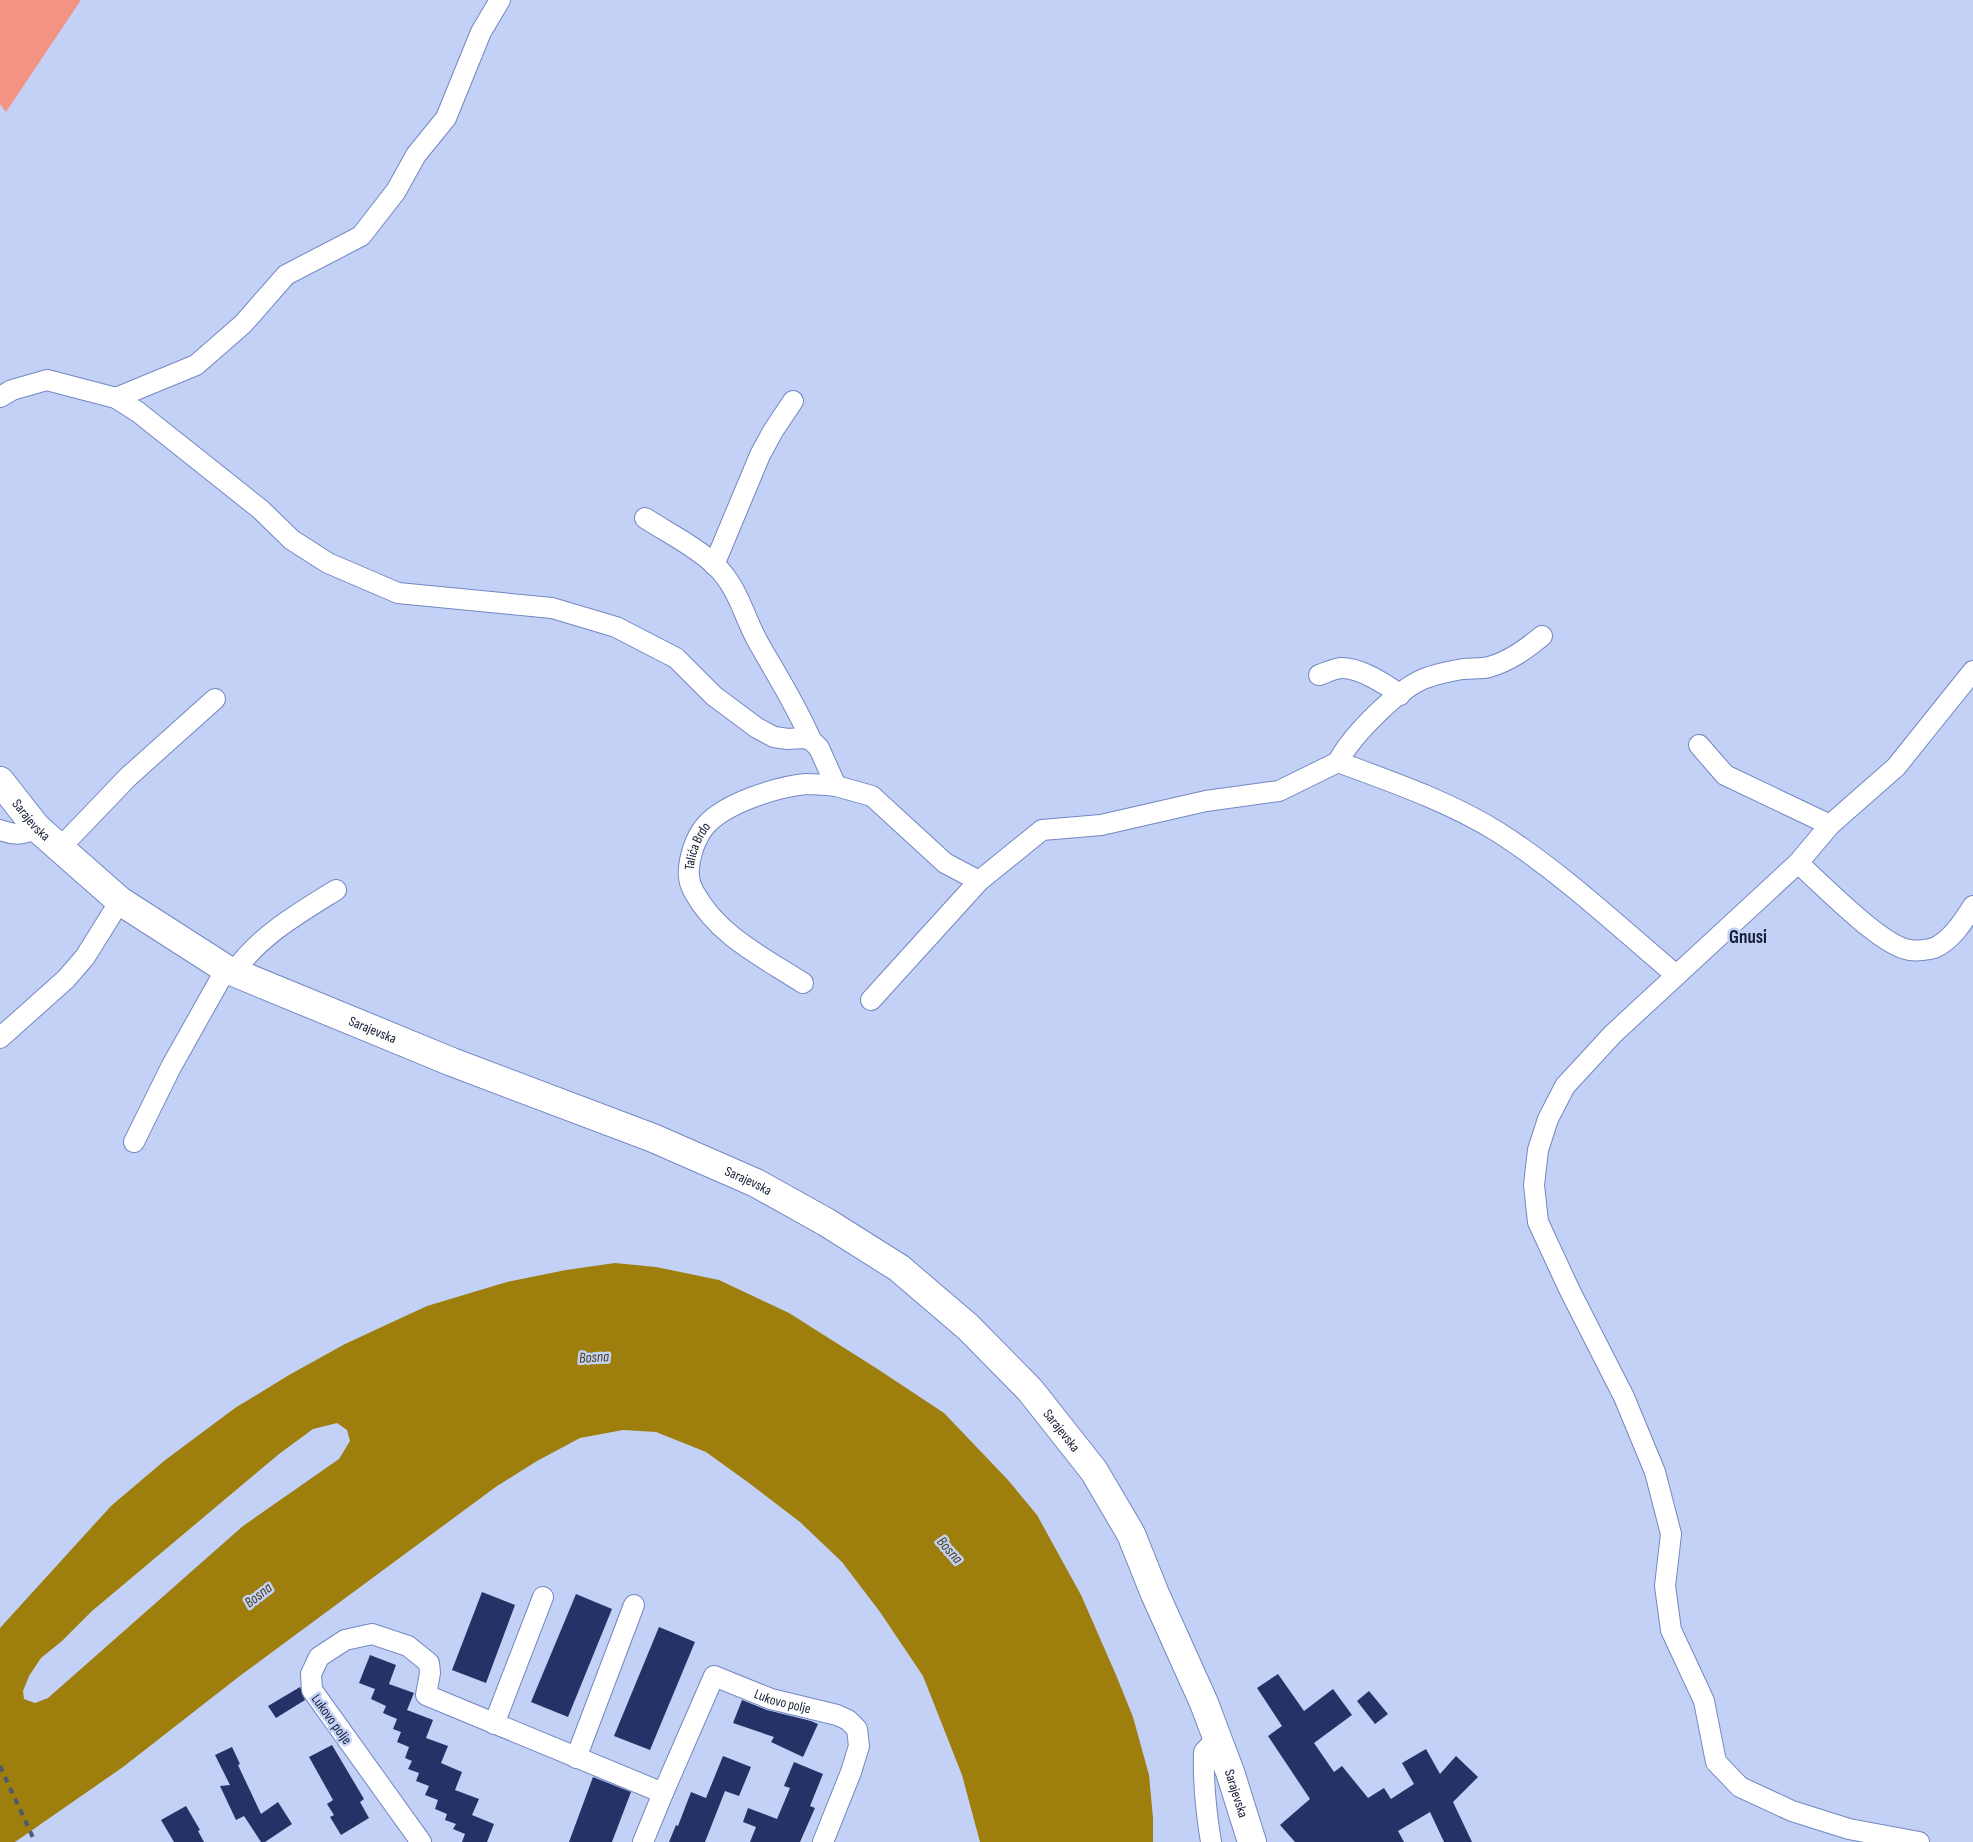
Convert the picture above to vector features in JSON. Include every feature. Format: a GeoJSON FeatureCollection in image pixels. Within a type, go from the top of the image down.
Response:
{"type":"FeatureCollection","features":[{"type":"Feature","properties":{"kind":"main road","name":"Sarajevska"},"geometry":{"type":"LineString","coordinates":[[0,781],[36,827],[120,901],[230,970],[452,1062],[670,1145],[756,1183],[826,1222],[899,1268],[968,1327],[1030,1390],[1094,1471],[1131,1534],[1154,1594],[1204,1703],[1252,1842]]}},
{"type":"Feature","properties":{"kind":"street"},"geometry":{"type":"LineString","coordinates":[[116,398],[196,365],[243,324],[286,275],[361,236],[396,191],[416,155],[446,118],[481,32],[500,0]]}},
{"type":"Feature","properties":{"kind":"street"},"geometry":{"type":"LineString","coordinates":[[0,397],[12,390],[47,380],[116,398],[138,412],[260,509],[292,540],[328,563],[398,593],[552,608],[616,627],[676,658],[714,696],[758,728],[774,737],[811,740]]}},
{"type":"Feature","properties":{"kind":"street"},"geometry":{"type":"LineString","coordinates":[[714,565],[760,456],[773,431],[793,402]]}},
{"type":"Feature","properties":{"kind":"street"},"geometry":{"type":"LineString","coordinates":[[645,518],[691,547],[714,565],[738,594],[757,640],[811,740],[819,748],[836,786]]}},
{"type":"Feature","properties":{"kind":"street"},"geometry":{"type":"LineString","coordinates":[[871,1000],[979,881],[1042,830],[1101,825],[1206,801],[1279,790],[1338,762],[1348,746],[1384,707],[1413,684],[1427,677],[1463,669],[1488,667],[1520,654],[1542,636]]}},
{"type":"Feature","properties":{"kind":"street"},"geometry":{"type":"LineString","coordinates":[[1319,675],[1342,668],[1385,683],[1400,695]]}},
{"type":"Feature","properties":{"kind":"street"},"geometry":{"type":"LineString","coordinates":[[1919,1842],[1849,1829],[1792,1811],[1740,1787],[1716,1762],[1704,1702],[1671,1630],[1665,1586],[1672,1534],[1656,1472],[1624,1397],[1570,1292],[1538,1222],[1534,1185],[1538,1150],[1548,1119],[1565,1086],[1612,1034],[1798,863],[1830,825],[1896,767],[1973,671]]}},
{"type":"Feature","properties":{"kind":"street"},"geometry":{"type":"LineString","coordinates":[[59,849],[128,777],[215,699]]}},
{"type":"Feature","properties":{"kind":"street"},"geometry":{"type":"LineString","coordinates":[[1699,745],[1725,775],[1830,825]]}},
{"type":"Feature","properties":{"kind":"street"},"geometry":{"type":"LineString","coordinates":[[1338,762],[1429,796],[1497,832],[1550,869],[1676,975]]}},
{"type":"Feature","properties":{"kind":"street","name":"Talića Brdo"},"geometry":{"type":"LineString","coordinates":[[803,983],[728,936],[693,891],[687,871],[693,848],[705,826],[730,808],[773,789],[807,784],[836,786],[872,796],[945,863],[979,881]]}},
{"type":"Feature","properties":{"kind":"street"},"geometry":{"type":"LineString","coordinates":[[0,830],[12,835],[30,832],[36,827]]}},
{"type":"Feature","properties":{"kind":"street"},"geometry":{"type":"LineString","coordinates":[[1798,863],[1864,924],[1891,942],[1910,950],[1934,948],[1946,940],[1961,926],[1973,906]]}},
{"type":"Feature","properties":{"kind":"street"},"geometry":{"type":"LineString","coordinates":[[134,1142],[171,1067],[230,970],[270,935],[336,890]]}},
{"type":"Feature","properties":{"kind":"street"},"geometry":{"type":"LineString","coordinates":[[0,1038],[66,979],[84,957],[120,901]]}},
{"type":"Feature","properties":{"kind":"street"},"geometry":{"type":"LineString","coordinates":[[494,1724],[543,1597]]}},
{"type":"Feature","properties":{"kind":"street"},"geometry":{"type":"LineString","coordinates":[[576,1758],[634,1605]]}},
{"type":"Feature","properties":{"kind":"street","name":"Lukovo polje"},"geometry":{"type":"LineString","coordinates":[[421,1842],[312,1690],[311,1674],[319,1657],[345,1640],[372,1634],[408,1646],[429,1663],[430,1673],[426,1696],[663,1793]]}},
{"type":"Feature","properties":{"kind":"street","name":"Lukovo polje"},"geometry":{"type":"LineString","coordinates":[[643,1842],[714,1676],[771,1699],[837,1715],[848,1720],[857,1730],[859,1746],[857,1754],[823,1842]]}},
{"type":"Feature","properties":{"kind":"street"},"geometry":{"type":"LineString","coordinates":[[1211,1842],[1204,1784],[1204,1752],[1217,1738]]}},
{"type":"Feature","properties":{"kind":"shaded area"},"geometry":{"type":"Polygon","coordinates":[[[0,0],[81,0],[6,112],[0,104],[0,0]]]}},
{"type":"Feature","properties":{"kind":"water","name":"Bosna"},"geometry":{"type":"Polygon","coordinates":[[[615,1263],[656,1267],[719,1280],[789,1313],[944,1413],[1008,1480],[1037,1515],[1081,1595],[1133,1717],[1149,1775],[1153,1842],[980,1842],[962,1775],[923,1676],[880,1612],[842,1562],[800,1522],[706,1452],[656,1432],[623,1430],[580,1438],[537,1461],[497,1486],[241,1675],[123,1767],[15,1842],[0,1842],[0,1628],[111,1506],[164,1461],[235,1408],[345,1344],[427,1306],[507,1282],[566,1270],[615,1263]],[[337,1423],[313,1429],[279,1454],[92,1611],[62,1641],[41,1658],[29,1676],[23,1691],[24,1699],[35,1703],[48,1698],[243,1526],[339,1459],[350,1441],[347,1430],[337,1423]]]}},
{"type":"Feature","properties":{"kind":"building"},"geometry":{"type":"Polygon","coordinates":[[[482,1592],[515,1605],[486,1683],[452,1670],[482,1592]]]}},
{"type":"Feature","properties":{"kind":"building"},"geometry":{"type":"Polygon","coordinates":[[[576,1594],[612,1609],[568,1717],[531,1702],[576,1594]]]}},
{"type":"Feature","properties":{"kind":"building"},"geometry":{"type":"Polygon","coordinates":[[[659,1627],[695,1642],[650,1750],[614,1736],[659,1627]]]}},
{"type":"Feature","properties":{"kind":"building"},"geometry":{"type":"Polygon","coordinates":[[[370,1655],[396,1665],[389,1684],[414,1693],[407,1710],[433,1720],[426,1738],[448,1746],[441,1763],[462,1772],[455,1790],[479,1799],[472,1815],[494,1824],[487,1842],[462,1842],[465,1834],[453,1829],[456,1824],[445,1820],[447,1814],[435,1809],[438,1800],[425,1795],[429,1786],[416,1781],[419,1773],[408,1769],[412,1761],[405,1758],[409,1747],[397,1742],[401,1732],[393,1729],[397,1719],[383,1713],[386,1706],[371,1699],[375,1689],[359,1683],[370,1655]]]}},
{"type":"Feature","properties":{"kind":"building"},"geometry":{"type":"Polygon","coordinates":[[[1278,1674],[1304,1711],[1333,1689],[1352,1715],[1314,1743],[1334,1772],[1342,1766],[1368,1798],[1384,1788],[1391,1799],[1414,1784],[1402,1763],[1426,1749],[1440,1774],[1456,1756],[1478,1777],[1453,1802],[1472,1842],[1444,1842],[1430,1812],[1398,1831],[1404,1842],[1295,1842],[1280,1825],[1310,1799],[1268,1736],[1282,1726],[1257,1688],[1278,1674]]]}},
{"type":"Feature","properties":{"kind":"building"},"geometry":{"type":"Polygon","coordinates":[[[300,1687],[305,1700],[276,1718],[268,1706],[300,1687]]]}},
{"type":"Feature","properties":{"kind":"building"},"geometry":{"type":"Polygon","coordinates":[[[1369,1691],[1388,1714],[1375,1724],[1357,1701],[1369,1691]]]}},
{"type":"Feature","properties":{"kind":"building"},"geometry":{"type":"Polygon","coordinates":[[[742,1700],[767,1710],[818,1724],[803,1757],[771,1742],[774,1737],[733,1723],[742,1700]]]}},
{"type":"Feature","properties":{"kind":"building"},"geometry":{"type":"Polygon","coordinates":[[[332,1745],[364,1799],[360,1802],[369,1818],[341,1835],[330,1817],[334,1815],[327,1804],[333,1800],[309,1757],[332,1745]]]}},
{"type":"Feature","properties":{"kind":"building"},"geometry":{"type":"Polygon","coordinates":[[[232,1747],[240,1764],[238,1765],[261,1814],[278,1802],[292,1824],[265,1842],[261,1842],[244,1816],[236,1820],[220,1786],[230,1785],[215,1755],[232,1747]]]}},
{"type":"Feature","properties":{"kind":"building"},"geometry":{"type":"Polygon","coordinates":[[[723,1756],[751,1767],[739,1796],[725,1791],[705,1842],[669,1842],[676,1825],[678,1826],[691,1792],[706,1798],[723,1756]]]}},
{"type":"Feature","properties":{"kind":"building"},"geometry":{"type":"Polygon","coordinates":[[[794,1762],[823,1774],[810,1806],[815,1808],[800,1842],[750,1842],[756,1827],[743,1822],[748,1808],[777,1819],[790,1788],[784,1786],[794,1762]]]}},
{"type":"Feature","properties":{"kind":"building"},"geometry":{"type":"Polygon","coordinates":[[[593,1777],[631,1792],[612,1842],[569,1842],[593,1777]]]}},
{"type":"Feature","properties":{"kind":"building"},"geometry":{"type":"Polygon","coordinates":[[[186,1806],[200,1830],[198,1831],[204,1842],[174,1842],[161,1820],[186,1806]]]}},
{"type":"Feature","properties":{"kind":"railway"},"geometry":{"type":"LineString","coordinates":[[0,1766],[35,1842]]}},
{"type":"Feature","properties":{"kind":"district","name":"Gnusi"},"geometry":{"type":"Point","coordinates":[1748,936]}}]}
